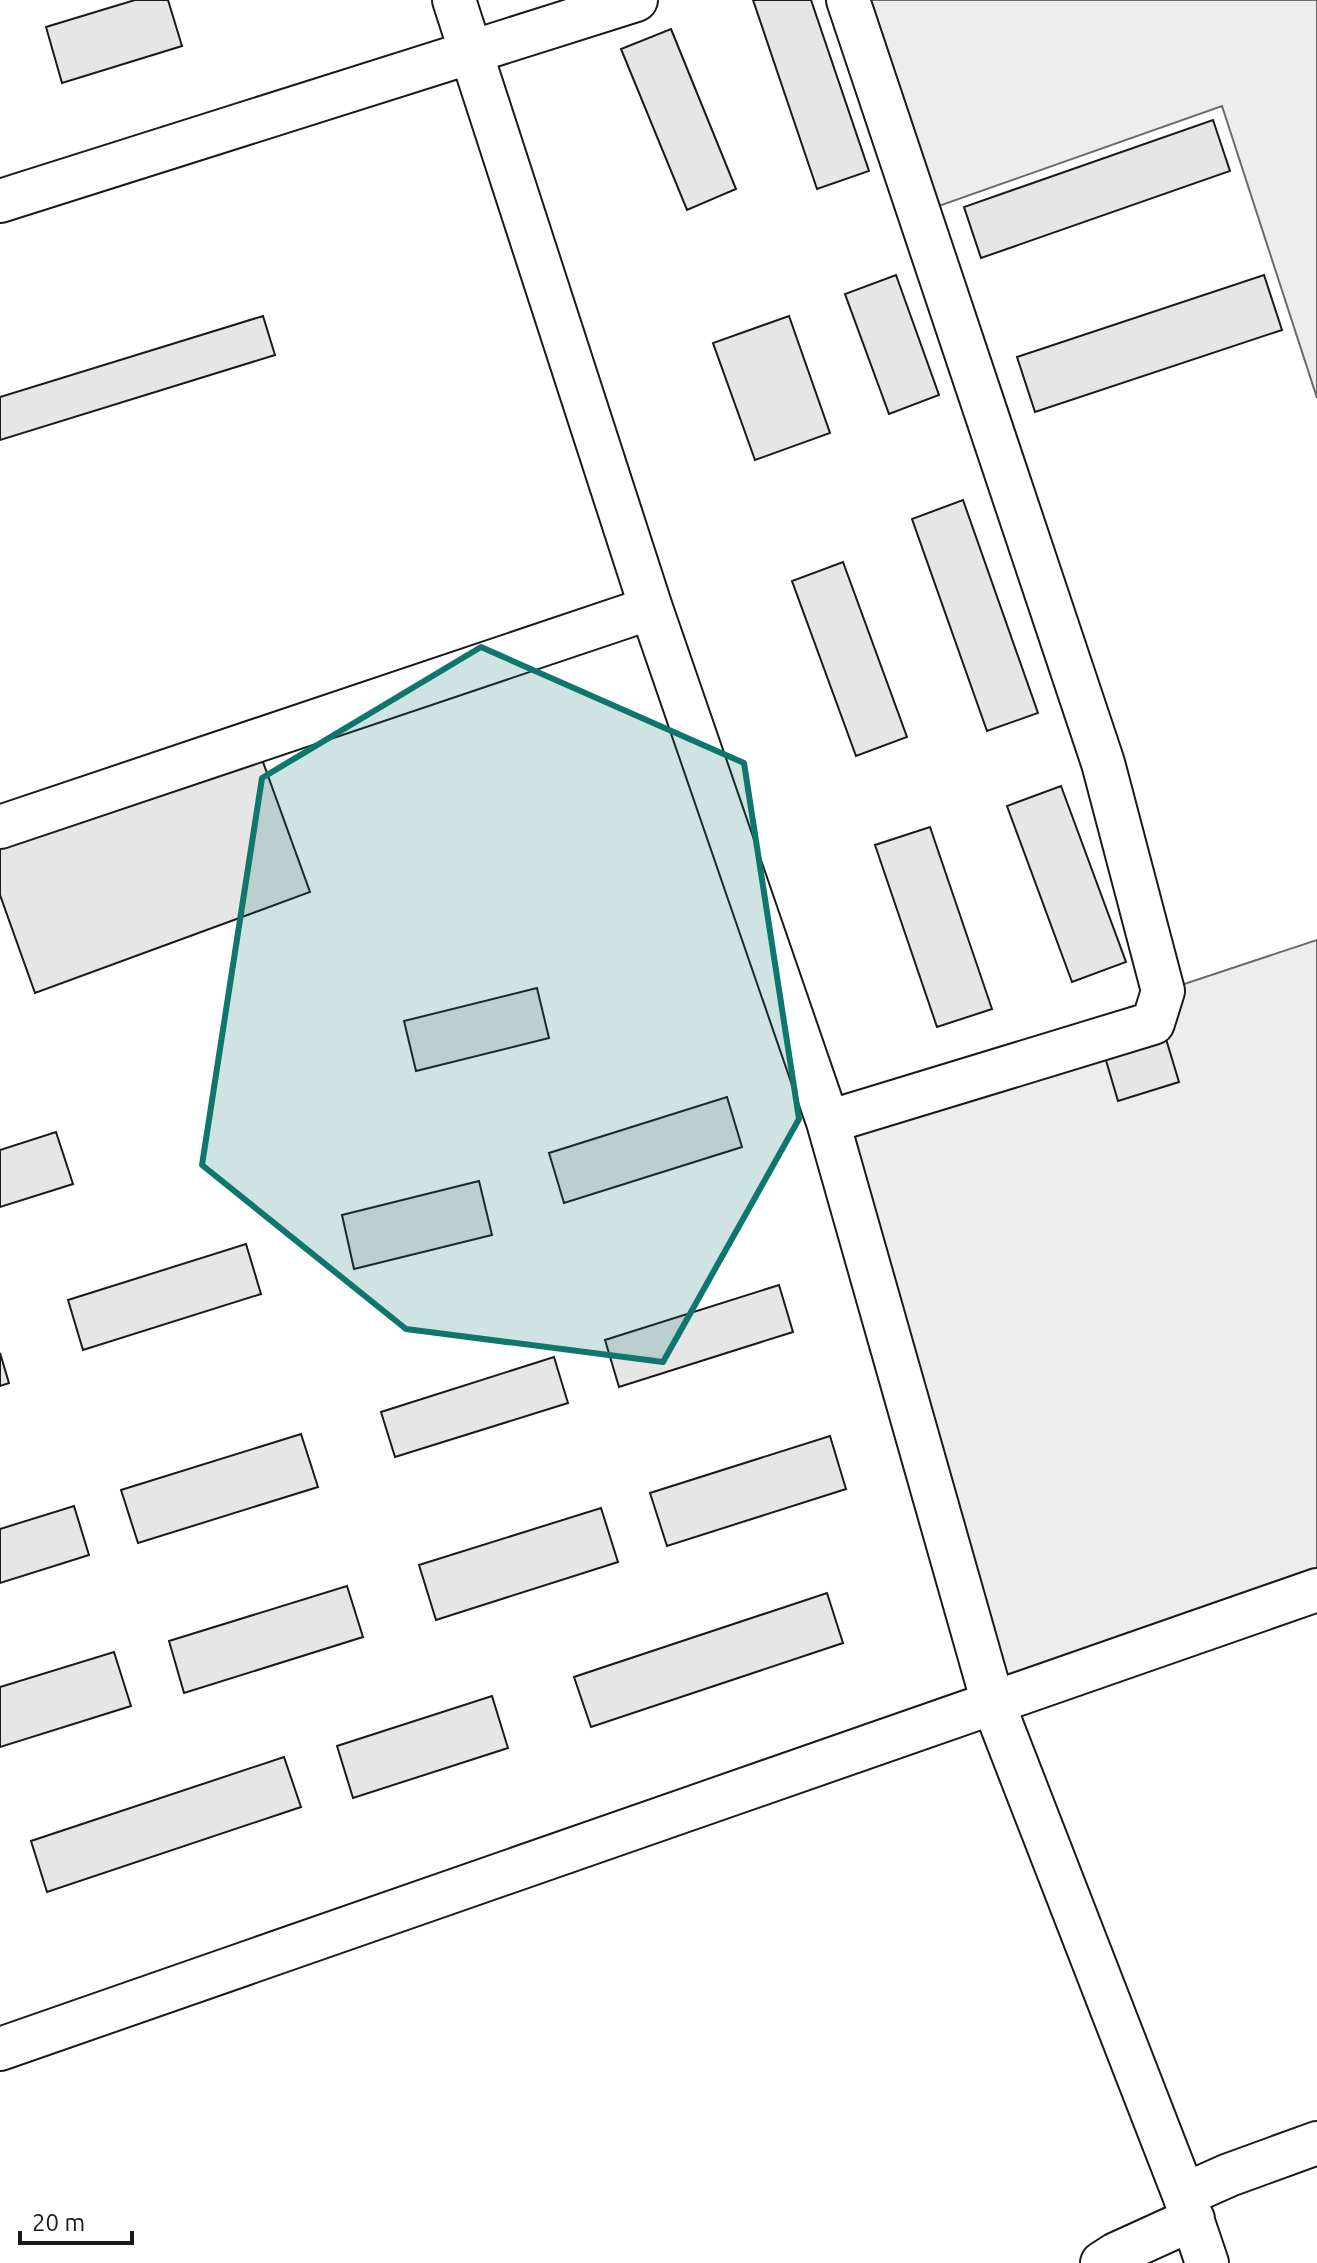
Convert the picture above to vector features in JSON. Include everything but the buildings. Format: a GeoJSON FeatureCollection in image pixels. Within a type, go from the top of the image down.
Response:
{"type":"FeatureCollection","features":[{"type":"Feature","properties":{"kind":"street"},"geometry":{"type":"LineString","coordinates":[[454,0],[651,608],[828,1122],[993,1703],[1207,2263]]}},
{"type":"Feature","properties":{"kind":"street"},"geometry":{"type":"LineString","coordinates":[[0,201],[636,0]]}},
{"type":"Feature","properties":{"kind":"street"},"geometry":{"type":"LineString","coordinates":[[828,1122],[1153,1023],[1163,991],[1103,763],[848,0]]}},
{"type":"Feature","properties":{"kind":"street"},"geometry":{"type":"LineString","coordinates":[[0,827],[651,608]]}},
{"type":"Feature","properties":{"kind":"street"},"geometry":{"type":"LineString","coordinates":[[0,2049],[1317,1590]]}},
{"type":"Feature","properties":{"kind":"street"},"geometry":{"type":"LineString","coordinates":[[1102,2263],[1188,2207],[1229,2175],[1317,2143]]}},
{"type":"Feature","properties":{"kind":"highlighted area"},"geometry":{"type":"Polygon","coordinates":[[[481,647],[744,763],[799,1119],[663,1362],[406,1329],[202,1165],[262,778],[481,647]]]}},
{"type":"Feature","properties":{"kind":"shaded area"},"geometry":{"type":"Polygon","coordinates":[[[848,0],[1317,0],[1317,398],[1222,106],[919,213],[848,0]]]}},
{"type":"Feature","properties":{"kind":"shaded area"},"geometry":{"type":"Polygon","coordinates":[[[1317,940],[1317,1590],[993,1703],[828,1122],[1153,1023],[1163,991],[1317,940]]]}}]}
